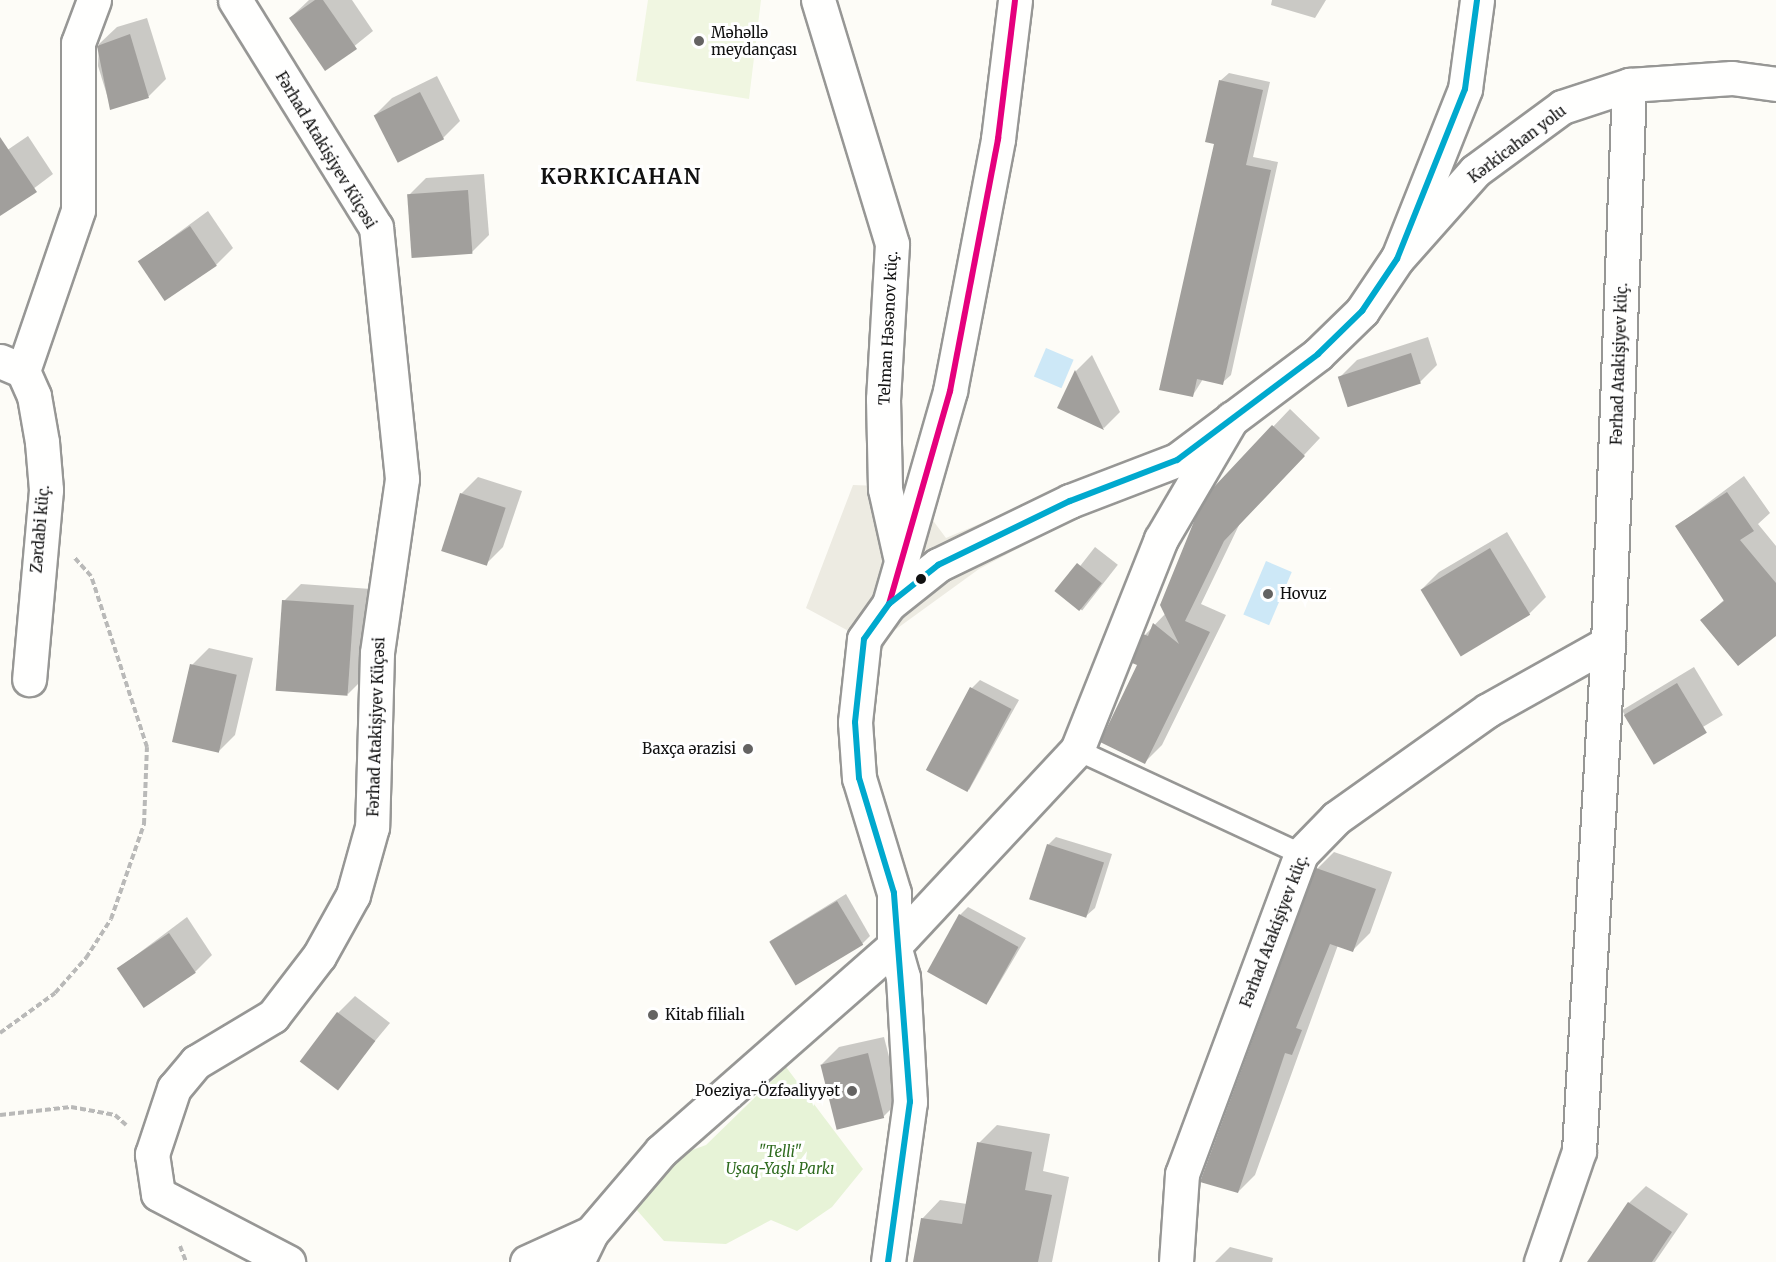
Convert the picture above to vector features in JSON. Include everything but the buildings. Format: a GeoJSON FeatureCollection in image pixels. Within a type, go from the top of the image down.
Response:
{"type":"FeatureCollection","features":[{"type":"Feature","properties":{"kind":"street"},"geometry":{"type":"LineString","coordinates":[[11,366],[78,210],[78,44],[94,0]]}},
{"type":"Feature","properties":{"kind":"street","name":"Fərhad Atakişiyev Küçəsi"},"geometry":{"type":"LineString","coordinates":[[235,0],[376,227],[402,479],[377,652],[372,827],[353,895],[319,956],[273,1016],[196,1062],[174,1088],[152,1154],[158,1194],[288,1262]]}},
{"type":"Feature","properties":{"kind":"street","name":"Telman Həsənov küç."},"geometry":{"type":"LineString","coordinates":[[818,0],[892,244],[883,399],[885,489],[901,558]]}},
{"type":"Feature","properties":{"kind":"street"},"geometry":{"type":"LineString","coordinates":[[890,604],[901,558],[950,391],[998,140],[1015,0]]}},
{"type":"Feature","properties":{"kind":"street"},"geometry":{"type":"LineString","coordinates":[[888,1262],[910,1102],[903,977],[894,946],[894,893],[859,778],[855,722],[864,639],[890,604],[938,565],[1070,501],[1177,460],[1233,415],[1318,354],[1362,311],[1397,259],[1465,89],[1477,0]]}},
{"type":"Feature","properties":{"kind":"street","name":"Kərkicahan yolu"},"geometry":{"type":"LineString","coordinates":[[1397,259],[1475,171],[1562,107],[1629,85],[1732,78],[1776,84]]}},
{"type":"Feature","properties":{"kind":"street","name":"Fərhad Atakişiyev küç."},"geometry":{"type":"LineString","coordinates":[[1541,1262],[1579,1151],[1608,643],[1629,85]]}},
{"type":"Feature","properties":{"kind":"street","name":"Zərdabi küç."},"geometry":{"type":"LineString","coordinates":[[11,366],[34,396],[42,442],[42,522],[29,679]]}},
{"type":"Feature","properties":{"kind":"street"},"geometry":{"type":"LineString","coordinates":[[577,1262],[591,1233],[661,1151],[894,946],[1077,750],[1161,539],[1233,415]]}},
{"type":"Feature","properties":{"kind":"street","name":"Fərhad Atakişiyev küç."},"geometry":{"type":"LineString","coordinates":[[1176,1262],[1182,1174],[1301,854],[1336,818],[1488,710],[1608,643]]}},
{"type":"Feature","properties":{"kind":"street"},"geometry":{"type":"LineString","coordinates":[[527,1262],[591,1233]]}},
{"type":"Feature","properties":{"kind":"lane"},"geometry":{"type":"LineString","coordinates":[[1077,750],[1301,854]]}},
{"type":"Feature","properties":{"kind":"path"},"geometry":{"type":"LineString","coordinates":[[0,1033],[55,993],[111,919],[144,824],[149,781],[147,747],[91,576],[42,522]]}},
{"type":"Feature","properties":{"kind":"path"},"geometry":{"type":"LineString","coordinates":[[0,1115],[71,1107],[115,1115],[152,1154]]}},
{"type":"Feature","properties":{"kind":"green space","name":"Məhəllə meydançası"},"geometry":{"type":"Polygon","coordinates":[[[648,0],[761,0],[749,99],[636,81],[648,0]]]}},
{"type":"Feature","properties":{"kind":"green space","name":"\"Telli\" Uşaq-Yaşlı Parkı"},"geometry":{"type":"Polygon","coordinates":[[[786,1067],[863,1169],[832,1207],[797,1231],[771,1220],[726,1244],[664,1241],[635,1208],[676,1156],[706,1145],[786,1067]]]}},
{"type":"Feature","properties":{"kind":"shaded area"},"geometry":{"type":"Polygon","coordinates":[[[853,485],[908,487],[946,538],[1029,503],[1044,535],[979,569],[888,635],[866,698],[856,635],[806,608],[853,485]]]}},
{"type":"Feature","properties":{"kind":"water"},"geometry":{"type":"Polygon","coordinates":[[[1046,348],[1074,360],[1062,388],[1034,377],[1046,348]]]}},
{"type":"Feature","properties":{"kind":"water","name":"Hovuz"},"geometry":{"type":"Polygon","coordinates":[[[1266,561],[1292,572],[1269,625],[1243,614],[1266,561]]]}},
{"type":"Feature","properties":{"kind":"transit line"},"geometry":{"type":"LineString","coordinates":[[889,604],[950,391],[998,139],[1015,0]]}},
{"type":"Feature","properties":{"kind":"transit line"},"geometry":{"type":"LineString","coordinates":[[888,1262],[910,1102],[894,893],[859,778],[855,722],[864,639],[889,604],[938,565],[1070,501],[1177,460],[1318,354],[1362,311],[1397,259],[1465,89],[1477,0]]}},
{"type":"Feature","properties":{"kind":"place","name":"Məhəllə meydançası"},"geometry":{"type":"Point","coordinates":[699,41]}},
{"type":"Feature","properties":{"kind":"place","name":"Hovuz"},"geometry":{"type":"Point","coordinates":[1268,594]}},
{"type":"Feature","properties":{"kind":"place","name":"Baxça ərazisi"},"geometry":{"type":"Point","coordinates":[748,749]}},
{"type":"Feature","properties":{"kind":"place","name":"Kitab filialı"},"geometry":{"type":"Point","coordinates":[653,1015]}},
{"type":"Feature","properties":{"kind":"place","name":"Poeziya-Özfəaliyyət"},"geometry":{"type":"Point","coordinates":[852,1091]}},
{"type":"Feature","properties":{"kind":"district","name":"KƏRKICAHAN"},"geometry":{"type":"Point","coordinates":[621,177]}}]}
